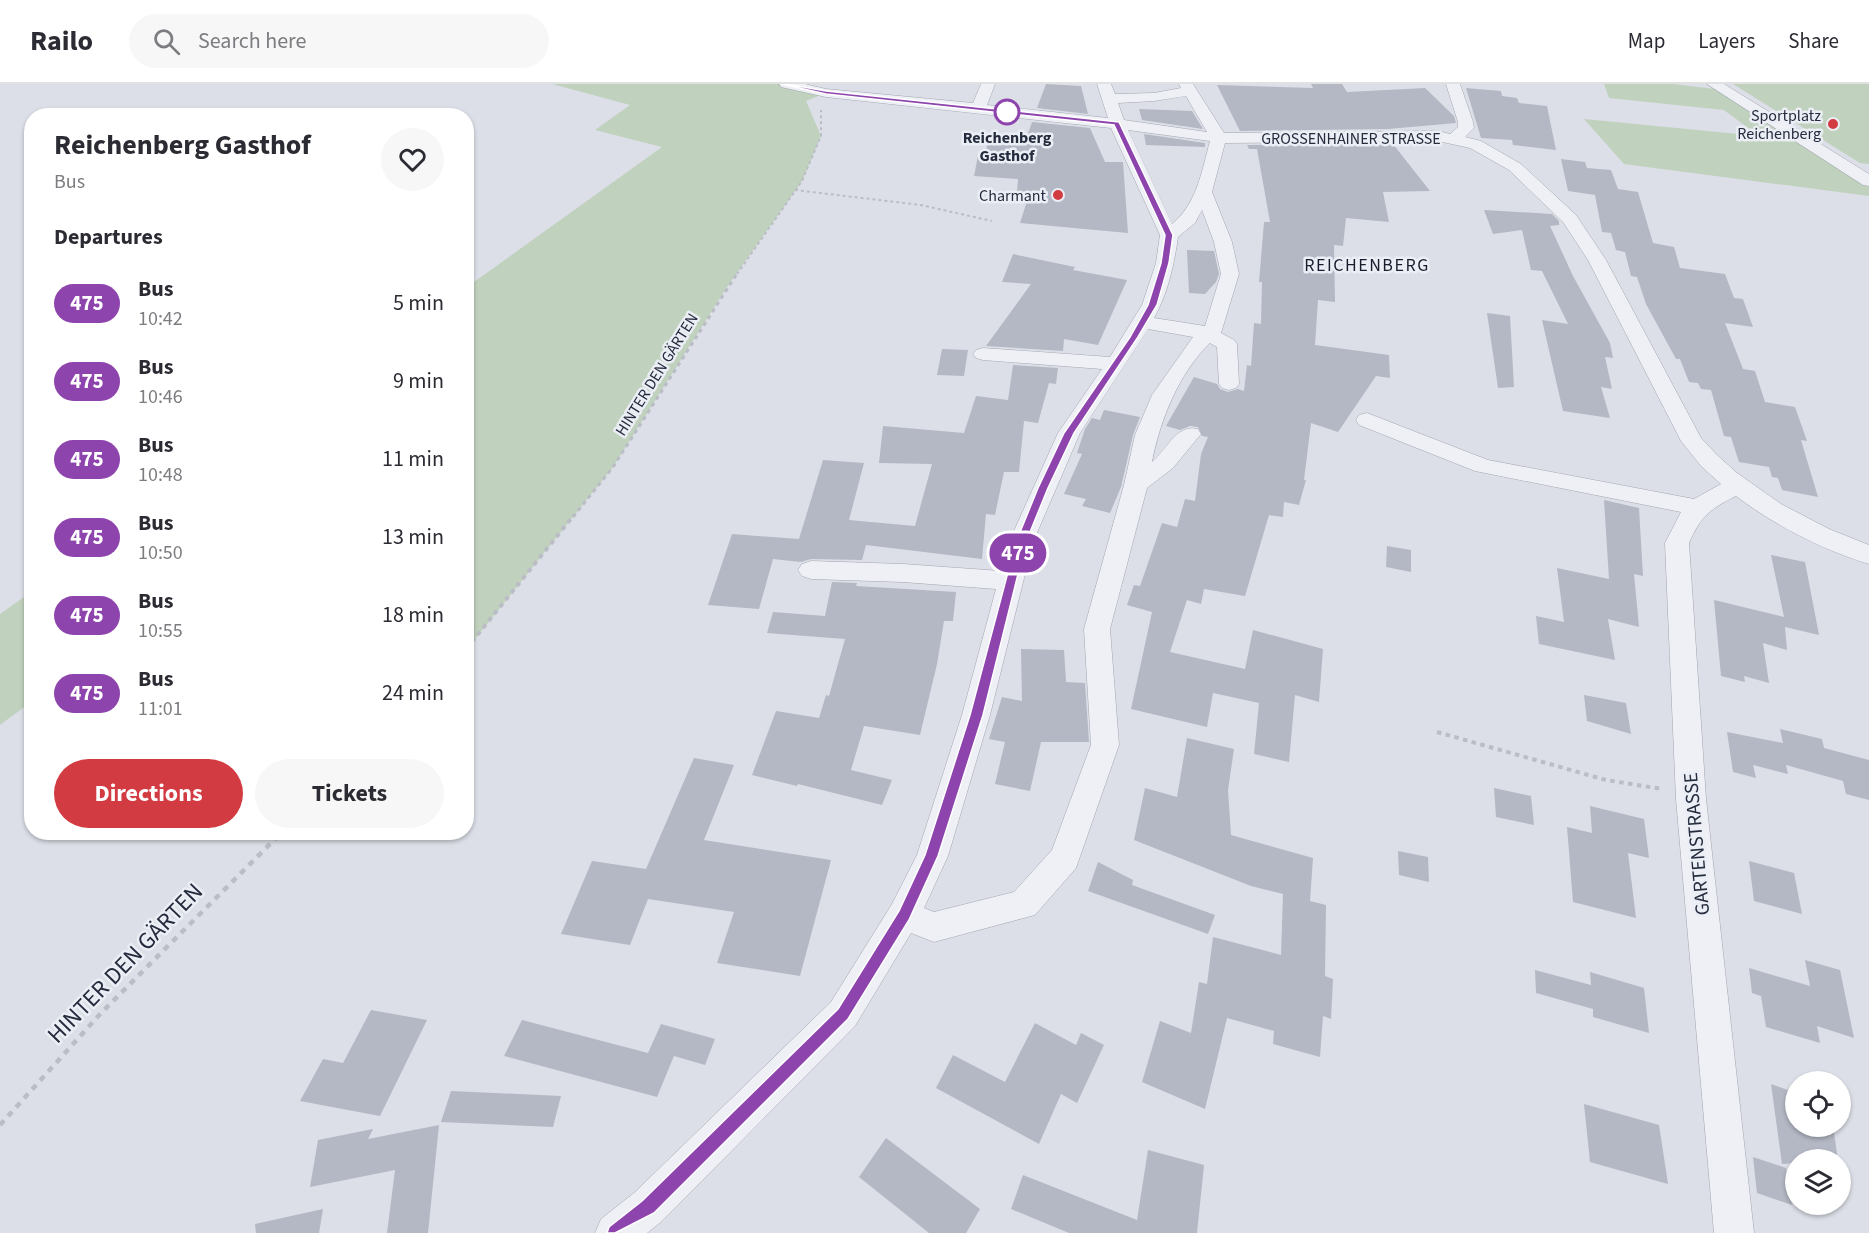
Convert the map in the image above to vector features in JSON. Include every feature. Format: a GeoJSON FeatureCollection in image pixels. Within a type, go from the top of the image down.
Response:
{"type":"FeatureCollection","features":[{"type":"Feature","properties":{"kind":"street","name":"GROSSENHAINER STRASSE"},"geometry":{"type":"LineString","coordinates":[[786,84],[826,93],[1116,123],[1219,138],[1304,139],[1401,135],[1455,138],[1475,144],[1515,167],[1570,219],[1597,260],[1692,441],[1707,460],[1780,514],[1869,555]]}},
{"type":"Feature","properties":{"kind":"street"},"geometry":{"type":"LineString","coordinates":[[978,109],[988,84]]}},
{"type":"Feature","properties":{"kind":"street"},"geometry":{"type":"LineString","coordinates":[[1453,84],[1455,96],[1467,119],[1466,128],[1455,138]]}},
{"type":"Feature","properties":{"kind":"street"},"geometry":{"type":"LineString","coordinates":[[1714,84],[1869,181]]}},
{"type":"Feature","properties":{"kind":"street"},"geometry":{"type":"LineString","coordinates":[[615,1233],[648,1207],[843,1014],[904,915],[935,845],[976,715],[1021,542],[1069,433],[1152,305],[1165,263],[1169,235],[1116,123],[1106,92],[1154,97],[1189,88],[1219,138],[1204,192],[1189,219],[1169,235]]}},
{"type":"Feature","properties":{"kind":"street"},"geometry":{"type":"LineString","coordinates":[[904,915],[934,927],[1024,904],[1065,858],[1105,745],[1097,629],[1136,485],[1146,435],[1163,395],[1194,347],[1215,328],[1230,274],[1223,242],[1204,192]]}},
{"type":"Feature","properties":{"kind":"street"},"geometry":{"type":"LineString","coordinates":[[1143,322],[1208,334],[1227,344],[1229,384]]}},
{"type":"Feature","properties":{"kind":"street"},"geometry":{"type":"LineString","coordinates":[[983,354],[1115,364]]}},
{"type":"Feature","properties":{"kind":"street"},"geometry":{"type":"LineString","coordinates":[[1367,420],[1483,466],[1696,507],[1739,485]]}},
{"type":"Feature","properties":{"kind":"street"},"geometry":{"type":"LineString","coordinates":[[1136,485],[1165,463],[1190,434]]}},
{"type":"Feature","properties":{"kind":"street","name":"GARTENSTRASSE"},"geometry":{"type":"LineString","coordinates":[[1696,507],[1686,519],[1677,543],[1691,799],[1734,1233]]}},
{"type":"Feature","properties":{"kind":"street"},"geometry":{"type":"LineString","coordinates":[[811,570],[903,573],[1011,581]]}},
{"type":"Feature","properties":{"kind":"path","name":"HINTER DEN GÄRTEN"},"geometry":{"type":"LineString","coordinates":[[474,639],[613,466],[727,287],[795,190],[821,136],[821,100],[826,93]]}},
{"type":"Feature","properties":{"kind":"path"},"geometry":{"type":"LineString","coordinates":[[795,190],[921,206],[992,221]]}},
{"type":"Feature","properties":{"kind":"path"},"geometry":{"type":"LineString","coordinates":[[1437,732],[1548,765],[1606,780],[1659,788],[1691,799]]}},
{"type":"Feature","properties":{"kind":"path","name":"HINTER DEN GÄRTEN"},"geometry":{"type":"LineString","coordinates":[[0,1125],[71,1044],[274,840]]}},
{"type":"Feature","properties":{"kind":"green space"},"geometry":{"type":"Polygon","coordinates":[[[552,84],[786,84],[826,93],[806,101],[821,136],[802,181],[727,287],[613,467],[474,640],[474,282],[662,147],[595,130],[630,105],[552,84]]]}},
{"type":"Feature","properties":{"kind":"green space"},"geometry":{"type":"Polygon","coordinates":[[[1604,84],[1673,84],[1715,89],[1869,183],[1869,196],[1624,164],[1584,119],[1759,136],[1724,110],[1609,98],[1604,84]]]}},
{"type":"Feature","properties":{"kind":"green space","name":"Sportplatz Reichenberg"},"geometry":{"type":"Polygon","coordinates":[[[1733,84],[1869,84],[1869,164],[1860,163],[1733,84]]]}},
{"type":"Feature","properties":{"kind":"green space"},"geometry":{"type":"Polygon","coordinates":[[[24,597],[24,707],[0,725],[0,614],[24,597]]]}},
{"type":"Feature","properties":{"kind":"building"},"geometry":{"type":"Polygon","coordinates":[[[1046,84],[1081,86],[1088,114],[1037,108],[1046,84]]]}},
{"type":"Feature","properties":{"kind":"building"},"geometry":{"type":"Polygon","coordinates":[[[1311,84],[1342,84],[1347,92],[1425,88],[1454,116],[1456,123],[1388,129],[1240,131],[1217,85],[1313,88],[1311,84]]]}},
{"type":"Feature","properties":{"kind":"building"},"geometry":{"type":"Polygon","coordinates":[[[1466,88],[1501,91],[1502,96],[1517,98],[1519,103],[1547,106],[1556,150],[1513,145],[1512,140],[1481,138],[1466,88]]]}},
{"type":"Feature","properties":{"kind":"building"},"geometry":{"type":"Polygon","coordinates":[[[1139,109],[1192,111],[1203,129],[1142,120],[1139,109]]]}},
{"type":"Feature","properties":{"kind":"building"},"geometry":{"type":"Polygon","coordinates":[[[1032,122],[1090,128],[1105,162],[1123,162],[1128,233],[1020,223],[1028,198],[1022,198],[1023,194],[1017,193],[1018,179],[974,176],[978,156],[983,156],[992,134],[1027,137],[1032,122]]]}},
{"type":"Feature","properties":{"kind":"building"},"geometry":{"type":"Polygon","coordinates":[[[1144,134],[1205,143],[1205,147],[1146,145],[1144,134]]]}},
{"type":"Feature","properties":{"kind":"building"},"geometry":{"type":"Polygon","coordinates":[[[1393,144],[1430,191],[1383,192],[1389,222],[1346,218],[1343,246],[1334,245],[1335,302],[1318,300],[1315,345],[1389,355],[1390,378],[1376,376],[1338,432],[1311,423],[1304,480],[1306,480],[1299,505],[1284,502],[1283,517],[1269,515],[1245,596],[1204,589],[1201,604],[1187,600],[1170,652],[1245,669],[1253,630],[1323,649],[1319,702],[1295,695],[1289,762],[1254,754],[1259,703],[1213,693],[1207,727],[1131,709],[1152,612],[1127,605],[1134,585],[1140,586],[1162,523],[1177,527],[1185,499],[1195,501],[1201,454],[1208,437],[1202,436],[1198,427],[1190,426],[1180,430],[1166,426],[1194,377],[1217,384],[1220,389],[1228,392],[1238,389],[1244,391],[1247,365],[1251,366],[1254,323],[1261,324],[1262,282],[1259,282],[1264,222],[1270,222],[1257,149],[1249,149],[1247,145],[1393,144]]]}},
{"type":"Feature","properties":{"kind":"building"},"geometry":{"type":"Polygon","coordinates":[[[1561,159],[1585,162],[1587,168],[1611,170],[1618,189],[1638,192],[1653,243],[1674,247],[1680,268],[1725,274],[1734,298],[1743,299],[1753,327],[1725,323],[1743,369],[1755,371],[1765,402],[1795,407],[1807,441],[1801,440],[1818,497],[1782,490],[1778,478],[1772,477],[1769,467],[1739,462],[1731,437],[1724,436],[1711,390],[1701,389],[1698,383],[1689,382],[1680,359],[1676,359],[1646,304],[1637,277],[1631,276],[1625,252],[1616,250],[1611,233],[1602,232],[1595,195],[1568,191],[1561,159]]]}},
{"type":"Feature","properties":{"kind":"building"},"geometry":{"type":"Polygon","coordinates":[[[1484,210],[1552,214],[1559,221],[1559,225],[1550,226],[1573,276],[1610,343],[1613,358],[1605,357],[1612,389],[1601,387],[1610,418],[1563,411],[1542,320],[1568,324],[1542,271],[1531,270],[1522,230],[1493,234],[1484,210]]]}},
{"type":"Feature","properties":{"kind":"building"},"geometry":{"type":"Polygon","coordinates":[[[1187,250],[1214,251],[1219,274],[1216,282],[1205,294],[1189,293],[1187,250]]]}},
{"type":"Feature","properties":{"kind":"building"},"geometry":{"type":"Polygon","coordinates":[[[1013,254],[1075,267],[1073,270],[1127,280],[1098,345],[1064,339],[1063,351],[986,346],[1031,284],[1002,282],[1013,254]]]}},
{"type":"Feature","properties":{"kind":"building"},"geometry":{"type":"Polygon","coordinates":[[[1487,313],[1510,316],[1514,387],[1498,388],[1487,313]]]}},
{"type":"Feature","properties":{"kind":"building"},"geometry":{"type":"Polygon","coordinates":[[[942,349],[968,350],[964,376],[937,375],[942,349]]]}},
{"type":"Feature","properties":{"kind":"building"},"geometry":{"type":"Polygon","coordinates":[[[1013,365],[1058,368],[1056,384],[1049,383],[1038,423],[1024,421],[1019,472],[1004,472],[995,515],[986,514],[982,559],[866,545],[862,560],[811,559],[801,562],[773,559],[759,609],[708,605],[732,534],[799,539],[823,460],[864,463],[849,520],[915,526],[932,464],[879,463],[883,426],[964,433],[976,396],[1008,400],[1013,365]]]}},
{"type":"Feature","properties":{"kind":"building"},"geometry":{"type":"Polygon","coordinates":[[[1104,410],[1140,417],[1133,435],[1121,487],[1110,513],[1082,506],[1086,499],[1064,494],[1082,454],[1077,453],[1085,429],[1092,418],[1100,420],[1104,410]]]}},
{"type":"Feature","properties":{"kind":"building"},"geometry":{"type":"Polygon","coordinates":[[[1604,500],[1639,508],[1643,576],[1634,574],[1639,627],[1608,619],[1615,660],[1539,644],[1536,616],[1564,622],[1557,568],[1609,579],[1604,500]]]}},
{"type":"Feature","properties":{"kind":"building"},"geometry":{"type":"Polygon","coordinates":[[[1387,546],[1411,550],[1411,572],[1386,567],[1387,546]]]}},
{"type":"Feature","properties":{"kind":"building"},"geometry":{"type":"Polygon","coordinates":[[[1771,555],[1805,562],[1819,635],[1785,627],[1787,650],[1763,643],[1769,683],[1744,676],[1745,682],[1721,676],[1714,600],[1784,617],[1771,555]]]}},
{"type":"Feature","properties":{"kind":"building"},"geometry":{"type":"Polygon","coordinates":[[[832,582],[857,583],[856,586],[956,592],[953,621],[944,621],[937,664],[920,735],[864,726],[851,770],[892,780],[882,805],[752,775],[776,711],[819,718],[826,695],[829,696],[845,639],[767,633],[773,612],[825,616],[832,582]]]}},
{"type":"Feature","properties":{"kind":"building"},"geometry":{"type":"Polygon","coordinates":[[[1021,649],[1064,650],[1066,682],[1085,683],[1089,742],[1041,742],[1030,791],[995,784],[1005,742],[989,739],[1002,697],[1022,701],[1021,649]]]}},
{"type":"Feature","properties":{"kind":"building"},"geometry":{"type":"Polygon","coordinates":[[[1584,695],[1626,703],[1631,734],[1587,721],[1584,695]]]}},
{"type":"Feature","properties":{"kind":"building"},"geometry":{"type":"Polygon","coordinates":[[[1780,729],[1822,739],[1824,748],[1869,760],[1869,800],[1846,794],[1843,781],[1786,765],[1788,774],[1753,765],[1756,778],[1733,772],[1727,732],[1783,743],[1780,729]]]}},
{"type":"Feature","properties":{"kind":"building"},"geometry":{"type":"Polygon","coordinates":[[[1187,738],[1234,749],[1228,790],[1231,835],[1313,858],[1310,901],[1326,905],[1325,976],[1333,979],[1331,1019],[1323,1016],[1320,1057],[1273,1044],[1274,1031],[1227,1018],[1205,1109],[1142,1082],[1160,1021],[1191,1033],[1199,982],[1207,984],[1213,937],[1281,955],[1283,894],[1251,886],[1134,840],[1145,788],[1177,797],[1187,738]]]}},
{"type":"Feature","properties":{"kind":"building"},"geometry":{"type":"Polygon","coordinates":[[[694,758],[734,765],[704,840],[831,860],[800,976],[717,963],[734,912],[648,899],[630,945],[561,934],[592,861],[646,869],[694,758]]]}},
{"type":"Feature","properties":{"kind":"building"},"geometry":{"type":"Polygon","coordinates":[[[1494,788],[1531,796],[1534,825],[1496,817],[1494,788]]]}},
{"type":"Feature","properties":{"kind":"building"},"geometry":{"type":"Polygon","coordinates":[[[1590,806],[1644,819],[1649,858],[1628,853],[1636,918],[1573,902],[1567,827],[1592,833],[1590,806]]]}},
{"type":"Feature","properties":{"kind":"building"},"geometry":{"type":"Polygon","coordinates":[[[1398,851],[1428,857],[1429,882],[1399,875],[1398,851]]]}},
{"type":"Feature","properties":{"kind":"building"},"geometry":{"type":"Polygon","coordinates":[[[1749,861],[1794,873],[1802,914],[1754,901],[1749,861]]]}},
{"type":"Feature","properties":{"kind":"building"},"geometry":{"type":"Polygon","coordinates":[[[1098,862],[1133,880],[1132,885],[1215,915],[1208,934],[1088,891],[1098,862]]]}},
{"type":"Feature","properties":{"kind":"building"},"geometry":{"type":"Polygon","coordinates":[[[1805,960],[1840,970],[1854,1038],[1817,1026],[1820,1043],[1766,1027],[1761,996],[1752,993],[1749,968],[1810,986],[1805,960]]]}},
{"type":"Feature","properties":{"kind":"building"},"geometry":{"type":"Polygon","coordinates":[[[1535,970],[1591,985],[1590,972],[1644,988],[1649,1033],[1593,1017],[1593,1009],[1536,993],[1535,970]]]}},
{"type":"Feature","properties":{"kind":"building"},"geometry":{"type":"Polygon","coordinates":[[[371,1010],[427,1020],[380,1116],[300,1101],[323,1059],[343,1063],[371,1010]]]}},
{"type":"Feature","properties":{"kind":"building"},"geometry":{"type":"Polygon","coordinates":[[[522,1020],[648,1053],[661,1024],[715,1039],[705,1065],[674,1056],[657,1097],[504,1056],[522,1020]]]}},
{"type":"Feature","properties":{"kind":"building"},"geometry":{"type":"Polygon","coordinates":[[[1035,1023],[1076,1045],[1081,1033],[1104,1045],[1077,1103],[1061,1094],[1039,1144],[936,1088],[953,1055],[1005,1082],[1035,1023]]]}},
{"type":"Feature","properties":{"kind":"building"},"geometry":{"type":"Polygon","coordinates":[[[1771,1084],[1785,1089],[1785,1137],[1835,1137],[1836,1149],[1785,1149],[1785,1164],[1782,1164],[1771,1084]]]}},
{"type":"Feature","properties":{"kind":"building"},"geometry":{"type":"Polygon","coordinates":[[[451,1091],[561,1096],[553,1127],[441,1122],[451,1091]]]}},
{"type":"Feature","properties":{"kind":"building"},"geometry":{"type":"Polygon","coordinates":[[[1584,1104],[1659,1125],[1668,1184],[1590,1162],[1584,1104]]]}},
{"type":"Feature","properties":{"kind":"building"},"geometry":{"type":"Polygon","coordinates":[[[439,1125],[428,1233],[387,1233],[395,1170],[310,1187],[318,1140],[373,1129],[368,1139],[439,1125]]]}},
{"type":"Feature","properties":{"kind":"building"},"geometry":{"type":"Polygon","coordinates":[[[886,1138],[980,1209],[966,1233],[929,1233],[859,1177],[886,1138]]]}},
{"type":"Feature","properties":{"kind":"building"},"geometry":{"type":"Polygon","coordinates":[[[1148,1150],[1204,1165],[1197,1233],[1069,1233],[1011,1209],[1023,1175],[1137,1220],[1148,1150]]]}},
{"type":"Feature","properties":{"kind":"building"},"geometry":{"type":"Polygon","coordinates":[[[1753,1157],[1785,1168],[1785,1203],[1757,1193],[1753,1157]]]}},
{"type":"Feature","properties":{"kind":"building"},"geometry":{"type":"Polygon","coordinates":[[[323,1209],[319,1233],[256,1233],[255,1224],[323,1209]]]}},
{"type":"Feature","properties":{"kind":"bus line","name":"475"},"geometry":{"type":"LineString","coordinates":[[615,1233],[648,1207],[843,1014],[904,915],[932,856],[976,715],[1021,542],[1069,433],[1134,337],[1152,305],[1165,263],[1169,235],[1116,123],[826,93],[786,84]]}},
{"type":"Feature","properties":{"kind":"place","name":"Reichenberg Gasthof"},"geometry":{"type":"Point","coordinates":[1007,112]}},
{"type":"Feature","properties":{"kind":"place","name":"Sportplatz Reichenberg"},"geometry":{"type":"Point","coordinates":[1833,124]}},
{"type":"Feature","properties":{"kind":"place","name":"Charmant"},"geometry":{"type":"Point","coordinates":[1058,195]}},
{"type":"Feature","properties":{"kind":"district","name":"REICHENBERG"},"geometry":{"type":"Point","coordinates":[1367,265]}}]}
